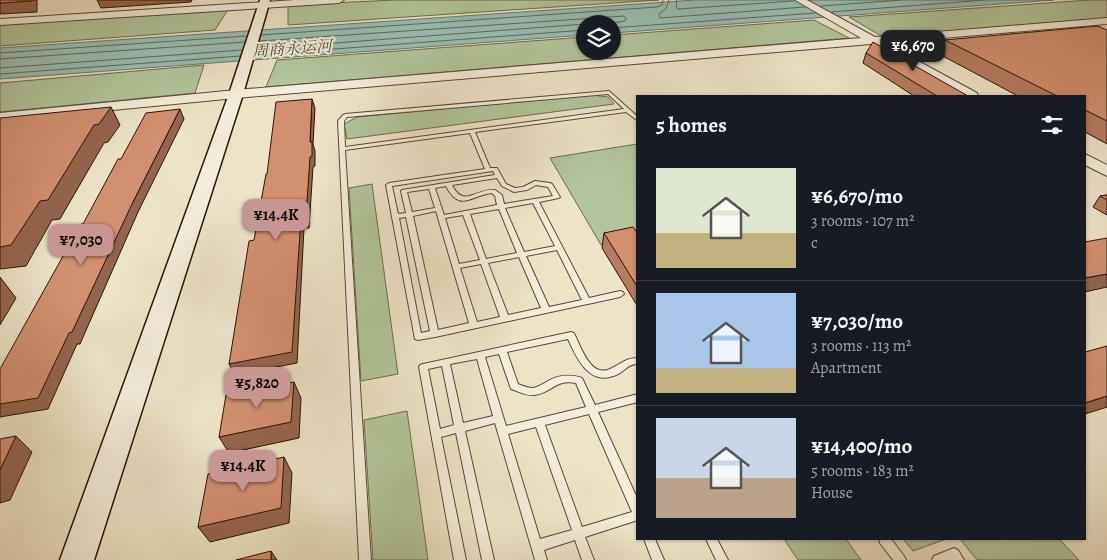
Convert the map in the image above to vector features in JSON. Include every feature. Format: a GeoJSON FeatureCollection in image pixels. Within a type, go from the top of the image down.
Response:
{"type":"FeatureCollection","features":[{"type":"Feature","properties":{"kind":"main road"},"geometry":{"type":"LineString","coordinates":[[77,560],[236,94],[264,2]]}},
{"type":"Feature","properties":{"kind":"street"},"geometry":{"type":"LineString","coordinates":[[0,22],[264,2],[339,0]]}},
{"type":"Feature","properties":{"kind":"street"},"geometry":{"type":"LineString","coordinates":[[800,0],[970,95]]}},
{"type":"Feature","properties":{"kind":"street"},"geometry":{"type":"LineString","coordinates":[[0,117],[236,94],[1107,21]]}},
{"type":"Feature","properties":{"kind":"street"},"geometry":{"type":"LineString","coordinates":[[1086,160],[1107,171]]}},
{"type":"Feature","properties":{"kind":"lane"},"geometry":{"type":"LineString","coordinates":[[364,560],[341,121],[345,116],[609,92],[636,118]]}},
{"type":"Feature","properties":{"kind":"lane"},"geometry":{"type":"LineString","coordinates":[[342,149],[627,110]]}},
{"type":"Feature","properties":{"kind":"lane"},"geometry":{"type":"LineString","coordinates":[[472,131],[488,170]]}},
{"type":"Feature","properties":{"kind":"lane"},"geometry":{"type":"LineString","coordinates":[[395,217],[409,214],[466,213],[557,197],[550,185],[535,183],[525,188],[514,190],[504,185],[495,169],[389,185],[395,217],[418,337],[620,294]]}},
{"type":"Feature","properties":{"kind":"lane"},"geometry":{"type":"LineString","coordinates":[[436,334],[404,191],[498,176]]}},
{"type":"Feature","properties":{"kind":"lane"},"geometry":{"type":"LineString","coordinates":[[448,184],[452,195],[464,199],[471,198],[480,192],[494,192],[499,196],[501,207],[546,310]]}},
{"type":"Feature","properties":{"kind":"lane"},"geometry":{"type":"LineString","coordinates":[[432,186],[474,325]]}},
{"type":"Feature","properties":{"kind":"lane"},"geometry":{"type":"LineString","coordinates":[[535,201],[587,301]]}},
{"type":"Feature","properties":{"kind":"lane"},"geometry":{"type":"LineString","coordinates":[[466,213],[505,319]]}},
{"type":"Feature","properties":{"kind":"lane"},"geometry":{"type":"LineString","coordinates":[[456,267],[559,247]]}},
{"type":"Feature","properties":{"kind":"lane"},"geometry":{"type":"LineString","coordinates":[[460,560],[423,367],[571,335],[584,363],[595,373],[612,373],[625,362],[636,361]]}},
{"type":"Feature","properties":{"kind":"lane"},"geometry":{"type":"LineString","coordinates":[[502,350],[514,386],[526,392],[544,389],[551,382],[560,379],[569,377],[579,380],[636,509]]}},
{"type":"Feature","properties":{"kind":"lane"},"geometry":{"type":"LineString","coordinates":[[480,355],[541,560]]}},
{"type":"Feature","properties":{"kind":"lane"},"geometry":{"type":"LineString","coordinates":[[445,362],[488,560]]}},
{"type":"Feature","properties":{"kind":"lane"},"geometry":{"type":"LineString","coordinates":[[502,430],[636,398]]}},
{"type":"Feature","properties":{"kind":"lane"},"geometry":{"type":"LineString","coordinates":[[436,434],[499,418]]}},
{"type":"Feature","properties":{"kind":"lane"},"geometry":{"type":"LineString","coordinates":[[539,422],[588,560]]}},
{"type":"Feature","properties":{"kind":"lane"},"geometry":{"type":"LineString","coordinates":[[537,546],[636,515]]}},
{"type":"Feature","properties":{"kind":"lane"},"geometry":{"type":"LineString","coordinates":[[649,540],[658,560]]}},
{"type":"Feature","properties":{"kind":"lane"},"geometry":{"type":"LineString","coordinates":[[712,540],[722,560]]}},
{"type":"Feature","properties":{"kind":"lane"},"geometry":{"type":"LineString","coordinates":[[885,540],[900,560]]}},
{"type":"Feature","properties":{"kind":"lane"},"geometry":{"type":"LineString","coordinates":[[938,560],[954,554],[958,560]]}},
{"type":"Feature","properties":{"kind":"green space"},"geometry":{"type":"Polygon","coordinates":[[[395,0],[659,0],[288,25],[288,5],[395,0]]]}},
{"type":"Feature","properties":{"kind":"green space"},"geometry":{"type":"Polygon","coordinates":[[[1107,0],[1107,18],[883,37],[849,17],[1107,0]]]}},
{"type":"Feature","properties":{"kind":"green space"},"geometry":{"type":"Polygon","coordinates":[[[229,8],[215,30],[0,46],[0,24],[229,8]]]}},
{"type":"Feature","properties":{"kind":"green space"},"geometry":{"type":"Polygon","coordinates":[[[814,20],[849,38],[621,57],[621,34],[814,20]]]}},
{"type":"Feature","properties":{"kind":"green space"},"geometry":{"type":"Polygon","coordinates":[[[576,38],[576,60],[587,60],[266,87],[277,60],[576,38]]]}},
{"type":"Feature","properties":{"kind":"green space"},"geometry":{"type":"Polygon","coordinates":[[[204,65],[195,93],[0,112],[0,83],[204,65]]]}},
{"type":"Feature","properties":{"kind":"green space"},"geometry":{"type":"Polygon","coordinates":[[[592,95],[608,97],[614,104],[347,139],[344,124],[357,117],[592,95]]]}},
{"type":"Feature","properties":{"kind":"green space"},"geometry":{"type":"Polygon","coordinates":[[[636,144],[636,247],[631,239],[601,245],[550,158],[636,144]]]}},
{"type":"Feature","properties":{"kind":"green space"},"geometry":{"type":"Polygon","coordinates":[[[372,184],[398,374],[361,381],[349,188],[372,184]]]}},
{"type":"Feature","properties":{"kind":"green space"},"geometry":{"type":"Polygon","coordinates":[[[407,411],[428,560],[373,560],[364,420],[407,411]]]}},
{"type":"Feature","properties":{"kind":"green space"},"geometry":{"type":"Polygon","coordinates":[[[785,540],[847,540],[861,560],[798,560],[785,540]]]}},
{"type":"Feature","properties":{"kind":"green space"},"geometry":{"type":"Polygon","coordinates":[[[904,540],[943,540],[913,551],[904,540]]]}},
{"type":"Feature","properties":{"kind":"green space"},"geometry":{"type":"Polygon","coordinates":[[[961,540],[1060,540],[1079,560],[977,560],[961,540]]]}},
{"type":"Feature","properties":{"kind":"water","name":"周商永运河"},"geometry":{"type":"Polygon","coordinates":[[[695,0],[1054,0],[621,32],[621,15],[576,15],[576,36],[0,79],[0,48],[695,0]]]}},
{"type":"Feature","properties":{"kind":"building"},"geometry":{"type":"Polygon","coordinates":[[[0,0],[32,0],[32,1],[0,3],[0,0]]]}},
{"type":"Feature","properties":{"kind":"building"},"geometry":{"type":"Polygon","coordinates":[[[1098,26],[1107,30],[1107,121],[1086,110],[1086,95],[1055,95],[945,40],[1098,26]]]}},
{"type":"Feature","properties":{"kind":"building"},"geometry":{"type":"Polygon","coordinates":[[[873,42],[966,95],[935,95],[866,53],[873,42]]]}},
{"type":"Feature","properties":{"kind":"building"},"geometry":{"type":"Polygon","coordinates":[[[312,99],[310,142],[312,142],[312,156],[310,157],[306,217],[301,218],[292,352],[229,364],[249,241],[254,240],[267,174],[276,102],[312,99]]]}},
{"type":"Feature","properties":{"kind":"building"},"geometry":{"type":"Polygon","coordinates":[[[111,107],[99,124],[94,125],[48,200],[40,201],[11,245],[0,247],[0,118],[111,107]]]}},
{"type":"Feature","properties":{"kind":"building"},"geometry":{"type":"Polygon","coordinates":[[[180,109],[38,398],[0,404],[0,369],[118,159],[121,159],[146,113],[180,109]]]}},
{"type":"Feature","properties":{"kind":"building"},"geometry":{"type":"Polygon","coordinates":[[[1107,195],[1107,200],[1100,196],[1107,195]]]}},
{"type":"Feature","properties":{"kind":"building"},"geometry":{"type":"Polygon","coordinates":[[[633,227],[636,231],[636,285],[604,233],[633,227]]]}},
{"type":"Feature","properties":{"kind":"building"},"geometry":{"type":"Polygon","coordinates":[[[1107,238],[1107,274],[1086,278],[1086,242],[1107,238]]]}},
{"type":"Feature","properties":{"kind":"building"},"geometry":{"type":"Polygon","coordinates":[[[1107,346],[1107,396],[1086,403],[1086,352],[1107,346]]]}},
{"type":"Feature","properties":{"kind":"building"},"geometry":{"type":"Polygon","coordinates":[[[294,382],[291,422],[219,437],[226,395],[294,382]]]}},
{"type":"Feature","properties":{"kind":"building"},"geometry":{"type":"Polygon","coordinates":[[[16,436],[0,470],[0,439],[16,436]]]}},
{"type":"Feature","properties":{"kind":"building"},"geometry":{"type":"Polygon","coordinates":[[[284,457],[281,508],[198,527],[208,474],[284,457]]]}},
{"type":"Feature","properties":{"kind":"building"},"geometry":{"type":"Polygon","coordinates":[[[271,551],[271,560],[236,560],[271,551]]]}}]}
